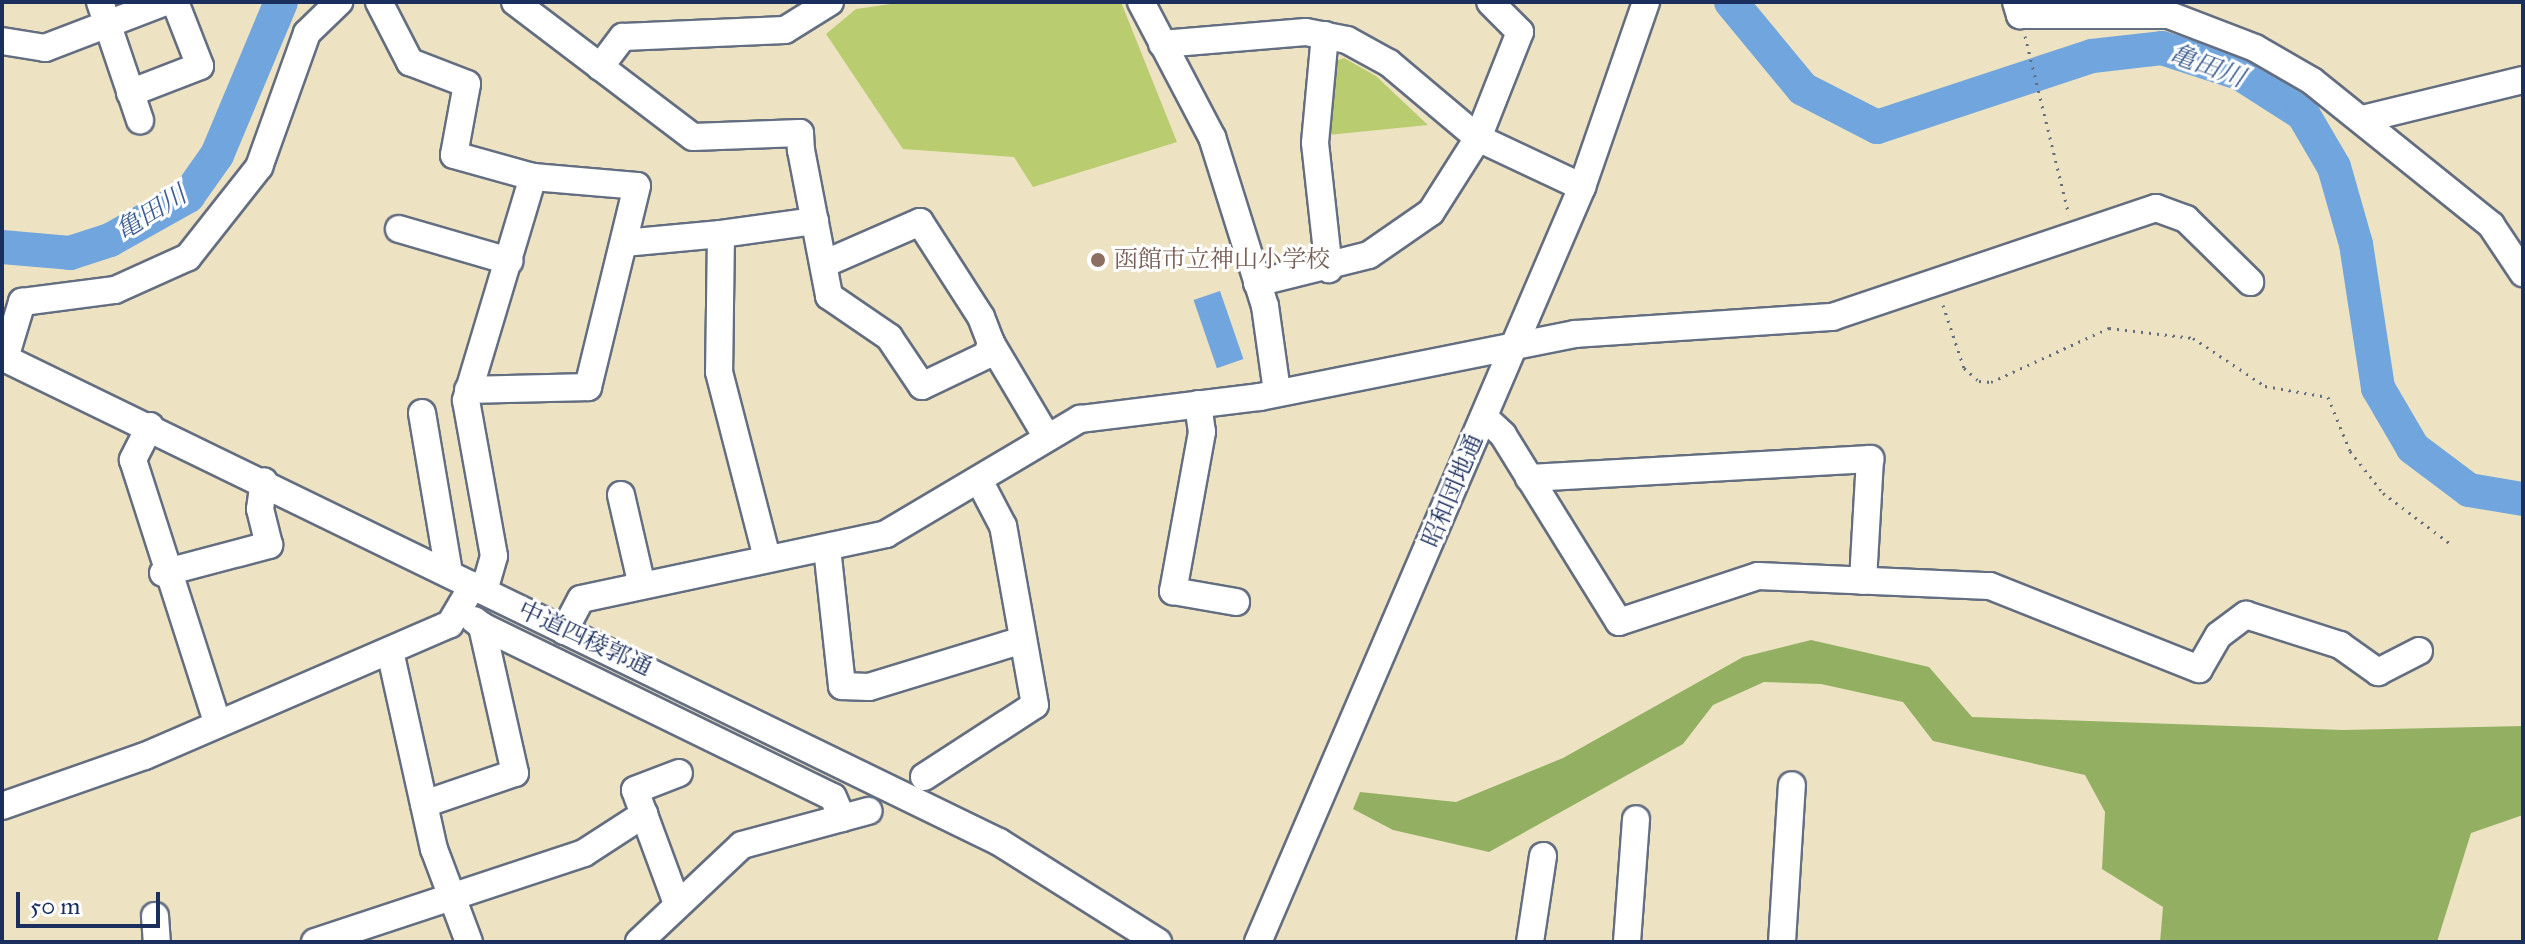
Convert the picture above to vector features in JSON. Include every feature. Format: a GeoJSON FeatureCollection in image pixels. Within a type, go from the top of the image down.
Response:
{"type":"FeatureCollection","features":[{"type":"Feature","properties":{"kind":"street"},"geometry":{"type":"LineString","coordinates":[[2,41],[45,48],[102,14],[165,2]]}},
{"type":"Feature","properties":{"kind":"street"},"geometry":{"type":"LineString","coordinates":[[130,93],[200,66],[175,2]]}},
{"type":"Feature","properties":{"kind":"street"},"geometry":{"type":"LineString","coordinates":[[4,357],[22,302],[115,290],[188,257],[259,167],[307,33],[339,2]]}},
{"type":"Feature","properties":{"kind":"street"},"geometry":{"type":"LineString","coordinates":[[379,2],[410,62],[467,84],[454,155],[533,177],[637,186],[588,387],[468,390]]}},
{"type":"Feature","properties":{"kind":"street"},"geometry":{"type":"LineString","coordinates":[[515,2],[693,137],[800,133],[829,296],[889,337],[922,386],[987,355],[991,343]]}},
{"type":"Feature","properties":{"kind":"street"},"geometry":{"type":"LineString","coordinates":[[600,67],[623,37],[785,30],[830,2]]}},
{"type":"Feature","properties":{"kind":"street"},"geometry":{"type":"LineString","coordinates":[[1141,2],[1212,137],[1257,283],[1277,391]]}},
{"type":"Feature","properties":{"kind":"street"},"geometry":{"type":"LineString","coordinates":[[1257,283],[1329,269],[1413,228],[1450,188],[1478,138],[1520,32],[1490,2]]}},
{"type":"Feature","properties":{"kind":"street","name":"昭和団地通"},"geometry":{"type":"LineString","coordinates":[[1258,942],[1582,187],[1646,2]]}},
{"type":"Feature","properties":{"kind":"street"},"geometry":{"type":"LineString","coordinates":[[2016,2],[2020,15],[2145,12],[2191,21],[2289,68],[2363,119],[2449,198],[2491,225],[2523,273]]}},
{"type":"Feature","properties":{"kind":"street"},"geometry":{"type":"LineString","coordinates":[[102,14],[140,120]]}},
{"type":"Feature","properties":{"kind":"street"},"geometry":{"type":"LineString","coordinates":[[1162,44],[1191,36],[1325,35],[1369,50],[1478,138],[1582,187]]}},
{"type":"Feature","properties":{"kind":"street"},"geometry":{"type":"LineString","coordinates":[[1325,35],[1315,143],[1329,269]]}},
{"type":"Feature","properties":{"kind":"street"},"geometry":{"type":"LineString","coordinates":[[2363,119],[2523,80]]}},
{"type":"Feature","properties":{"kind":"street"},"geometry":{"type":"LineString","coordinates":[[424,804],[515,773],[472,618],[478,588],[494,556],[468,390],[533,177]]}},
{"type":"Feature","properties":{"kind":"street"},"geometry":{"type":"LineString","coordinates":[[564,631],[581,599],[886,534],[980,482],[1080,419],[1277,391],[1516,344],[1832,317],[1935,278],[2156,208],[2186,219],[2250,282]]}},
{"type":"Feature","properties":{"kind":"street"},"geometry":{"type":"LineString","coordinates":[[624,243],[815,221]]}},
{"type":"Feature","properties":{"kind":"street"},"geometry":{"type":"LineString","coordinates":[[824,264],[920,222],[1042,429]]}},
{"type":"Feature","properties":{"kind":"street"},"geometry":{"type":"LineString","coordinates":[[399,229],[509,261]]}},
{"type":"Feature","properties":{"kind":"street"},"geometry":{"type":"LineString","coordinates":[[721,234],[719,372],[765,550]]}},
{"type":"Feature","properties":{"kind":"street","name":"中道四稜郭通"},"geometry":{"type":"LineString","coordinates":[[4,357],[264,481],[999,842],[1158,942]]}},
{"type":"Feature","properties":{"kind":"street"},"geometry":{"type":"LineString","coordinates":[[1198,404],[1202,432],[1173,591],[1236,602]]}},
{"type":"Feature","properties":{"kind":"street"},"geometry":{"type":"LineString","coordinates":[[422,413],[449,573]]}},
{"type":"Feature","properties":{"kind":"street"},"geometry":{"type":"LineString","coordinates":[[1484,417],[1529,478],[1619,622],[1758,576],[1990,586],[2199,669],[2219,635],[2246,615],[2340,645],[2378,672],[2419,651]]}},
{"type":"Feature","properties":{"kind":"street"},"geometry":{"type":"LineString","coordinates":[[150,426],[133,460],[163,573],[215,715]]}},
{"type":"Feature","properties":{"kind":"street"},"geometry":{"type":"LineString","coordinates":[[1529,478],[1870,459],[1863,581]]}},
{"type":"Feature","properties":{"kind":"street"},"geometry":{"type":"LineString","coordinates":[[163,573],[269,545],[260,509],[264,481]]}},
{"type":"Feature","properties":{"kind":"street"},"geometry":{"type":"LineString","coordinates":[[924,777],[1035,705],[1003,526],[980,482]]}},
{"type":"Feature","properties":{"kind":"street"},"geometry":{"type":"LineString","coordinates":[[621,495],[640,577]]}},
{"type":"Feature","properties":{"kind":"street"},"geometry":{"type":"LineString","coordinates":[[827,548],[842,686],[869,687],[1013,643]]}},
{"type":"Feature","properties":{"kind":"street"},"geometry":{"type":"LineString","coordinates":[[2,806],[145,756],[472,618],[833,797],[842,818]]}},
{"type":"Feature","properties":{"kind":"street"},"geometry":{"type":"LineString","coordinates":[[390,651],[424,804],[469,942]]}},
{"type":"Feature","properties":{"kind":"street"},"geometry":{"type":"LineString","coordinates":[[676,901],[635,790],[679,773]]}},
{"type":"Feature","properties":{"kind":"street"},"geometry":{"type":"LineString","coordinates":[[1782,942],[1792,785]]}},
{"type":"Feature","properties":{"kind":"street"},"geometry":{"type":"LineString","coordinates":[[639,942],[676,901],[742,845],[868,811]]}},
{"type":"Feature","properties":{"kind":"street"},"geometry":{"type":"LineString","coordinates":[[315,942],[584,853],[644,814]]}},
{"type":"Feature","properties":{"kind":"street"},"geometry":{"type":"LineString","coordinates":[[1627,942],[1636,819]]}},
{"type":"Feature","properties":{"kind":"street"},"geometry":{"type":"LineString","coordinates":[[1530,942],[1543,856]]}},
{"type":"Feature","properties":{"kind":"path"},"geometry":{"type":"LineString","coordinates":[[2024,33],[2069,215]]}},
{"type":"Feature","properties":{"kind":"path"},"geometry":{"type":"LineString","coordinates":[[1935,278],[1964,368],[1979,381],[1991,382],[2109,328],[2193,338],[2265,386],[2328,397],[2350,451],[2383,493],[2452,545]]}},
{"type":"Feature","properties":{"kind":"green space"},"geometry":{"type":"Polygon","coordinates":[[[904,2],[1121,2],[1177,142],[1033,187],[1014,157],[903,149],[826,34],[856,9],[904,2]]]}},
{"type":"Feature","properties":{"kind":"green space"},"geometry":{"type":"Polygon","coordinates":[[[1344,58],[1376,76],[1428,125],[1328,135],[1335,61],[1344,58]]]}},
{"type":"Feature","properties":{"kind":"green space"},"geometry":{"type":"Polygon","coordinates":[[[1811,640],[1929,667],[1972,717],[2343,730],[2523,726],[2523,815],[2471,833],[2437,942],[2160,942],[2163,907],[2102,869],[2105,812],[2085,775],[1933,741],[1903,702],[1821,684],[1764,682],[1713,705],[1683,744],[1489,852],[1393,830],[1353,809],[1360,792],[1456,802],[1563,758],[1743,657],[1811,640]]]}},
{"type":"Feature","properties":{"kind":"water"},"geometry":{"type":"Polygon","coordinates":[[[1220,291],[1243,359],[1217,368],[1194,300],[1220,291]]]}},
{"type":"Feature","properties":{"kind":"waterway","name":"亀田川"},"geometry":{"type":"LineString","coordinates":[[2,247],[70,253],[110,240],[188,196],[217,155],[281,2]]}},
{"type":"Feature","properties":{"kind":"waterway","name":"亀田川"},"geometry":{"type":"LineString","coordinates":[[1731,2],[1803,89],[1877,127],[2092,56],[2162,48],[2239,73],[2303,114],[2334,167],[2356,244],[2378,388],[2413,448],[2469,490],[2523,499]]}},
{"type":"Feature","properties":{"kind":"place","name":"函館市立神山小学校"},"geometry":{"type":"Point","coordinates":[1098,260]}}]}
